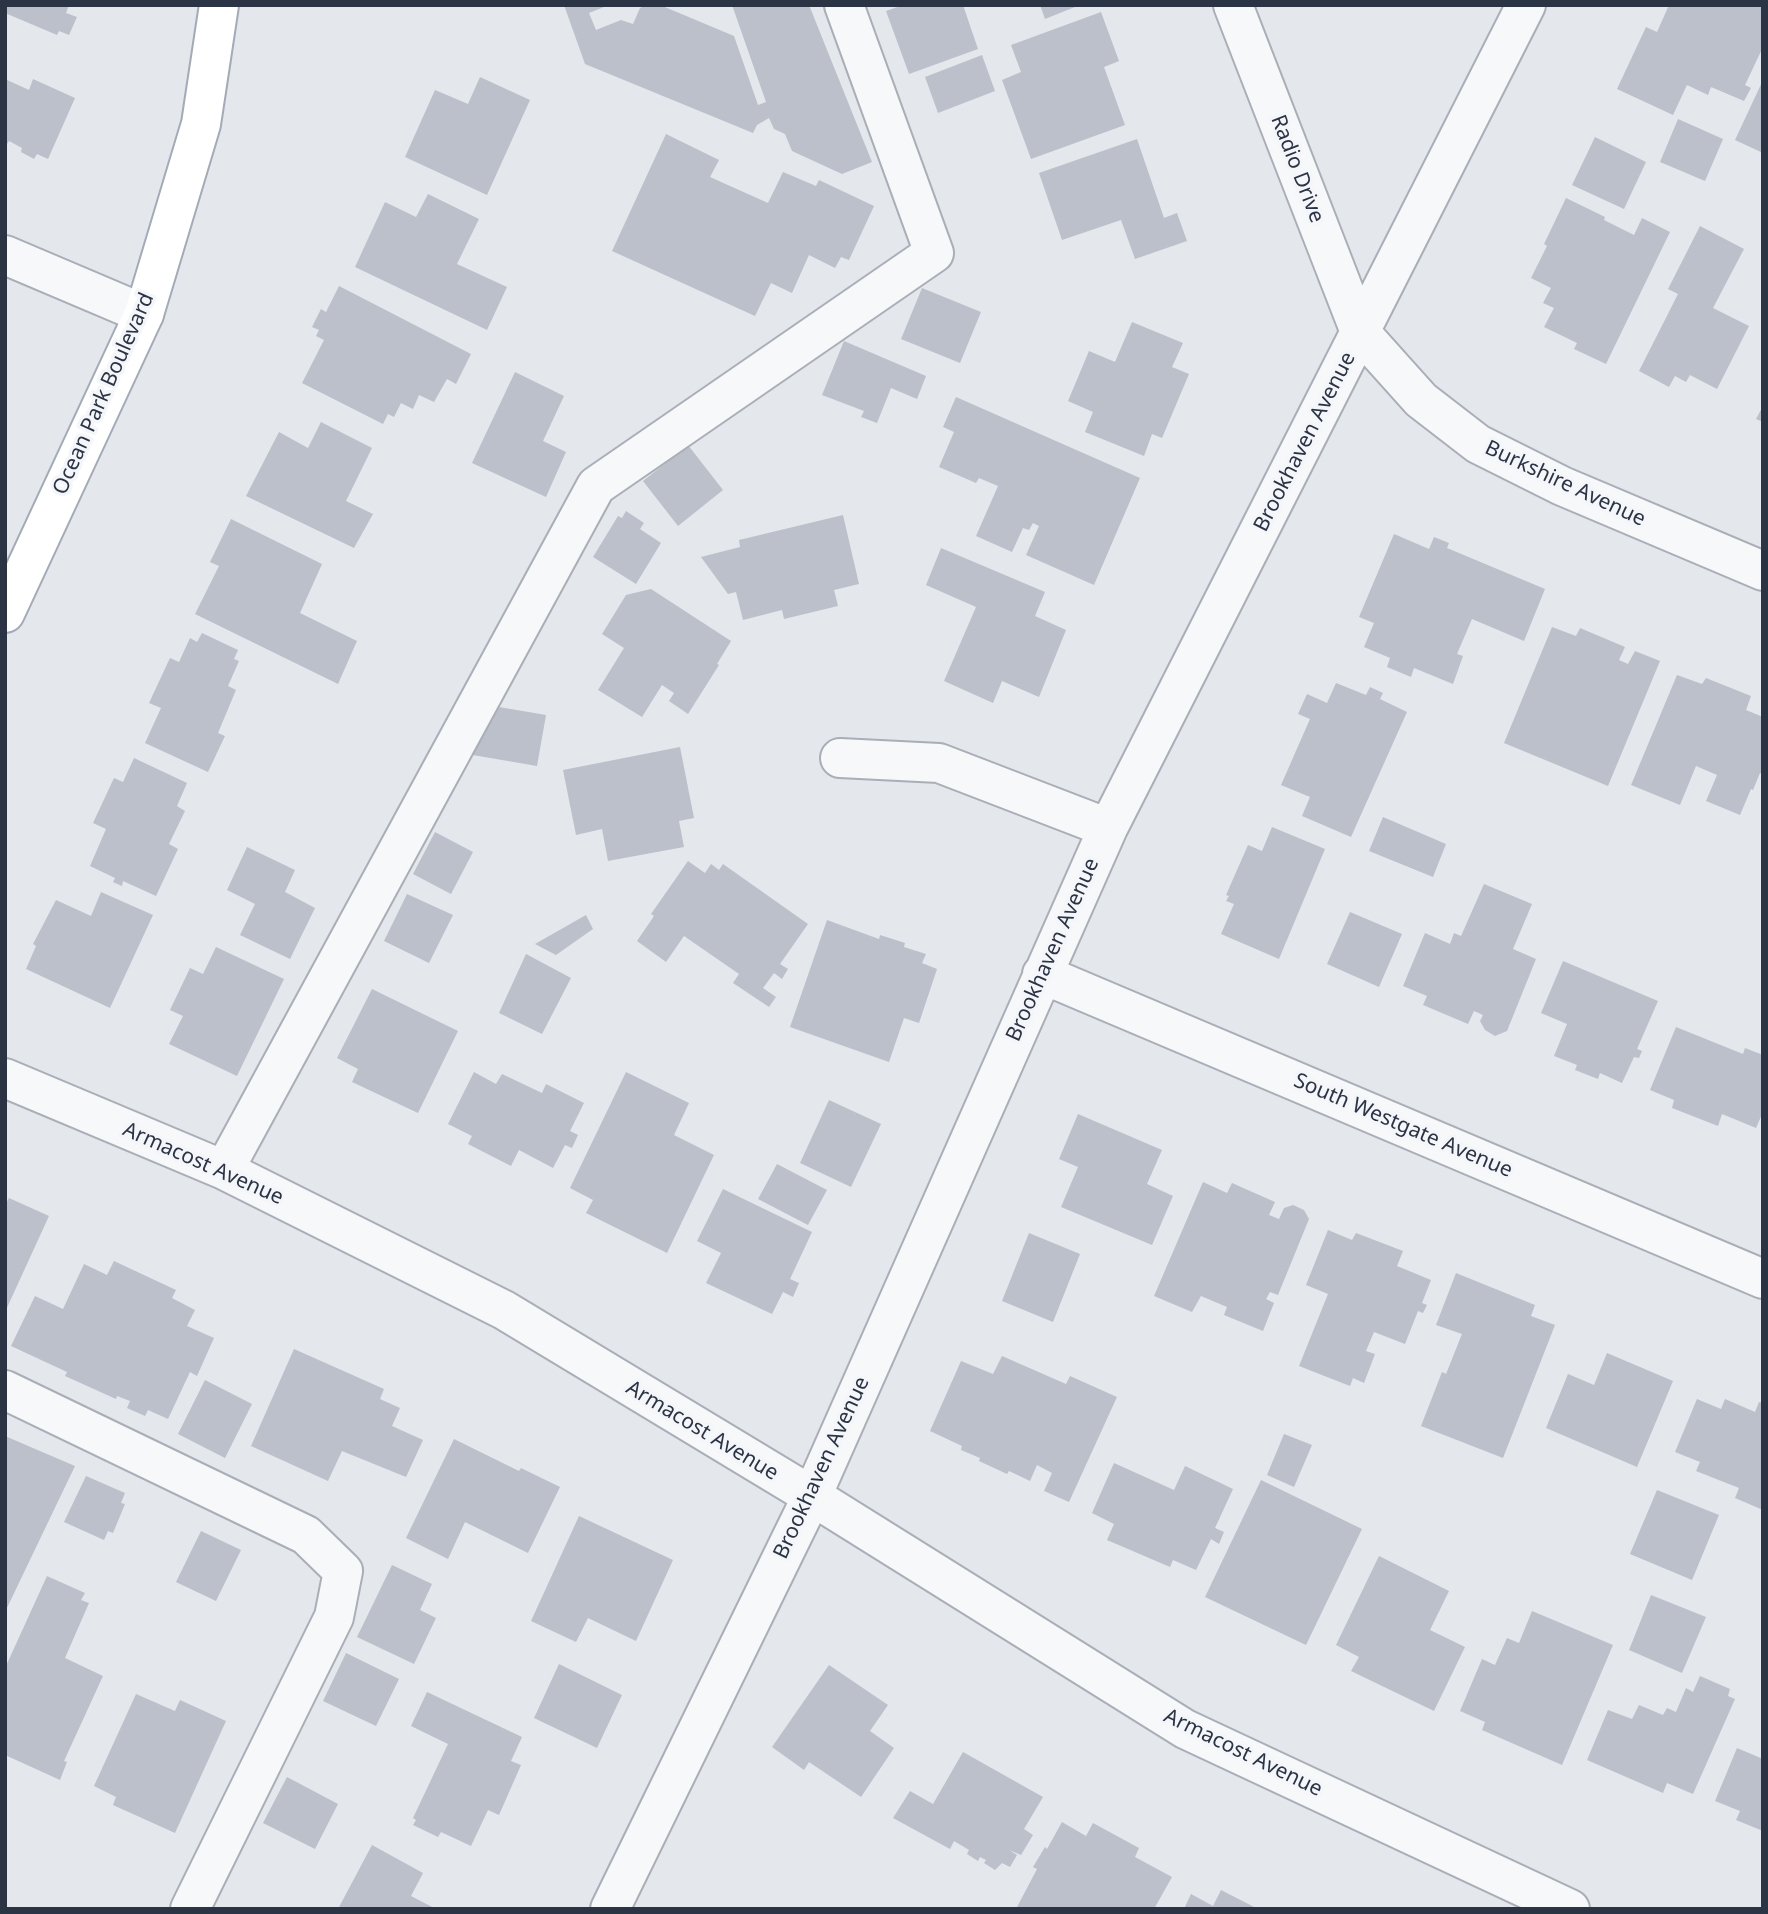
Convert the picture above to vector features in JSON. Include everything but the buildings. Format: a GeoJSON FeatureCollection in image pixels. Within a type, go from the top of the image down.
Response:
{"type":"FeatureCollection","features":[{"type":"Feature","properties":{"kind":"main road","name":"Ocean Park Boulevard"},"geometry":{"type":"LineString","coordinates":[[5,613],[144,314],[201,124],[219,5]]}},
{"type":"Feature","properties":{"kind":"street"},"geometry":{"type":"LineString","coordinates":[[224,1170],[596,486],[934,253],[844,5]]}},
{"type":"Feature","properties":{"kind":"street","name":"Radio Drive"},"geometry":{"type":"LineString","coordinates":[[1233,5],[1360,332]]}},
{"type":"Feature","properties":{"kind":"street","name":"Brookhaven Avenue"},"geometry":{"type":"LineString","coordinates":[[611,1909],[812,1496],[1108,828],[1526,5]]}},
{"type":"Feature","properties":{"kind":"street"},"geometry":{"type":"LineString","coordinates":[[5,255],[144,314]]}},
{"type":"Feature","properties":{"kind":"street","name":"Burkshire Avenue"},"geometry":{"type":"LineString","coordinates":[[1360,332],[1421,400],[1478,444],[1562,486],[1763,570]]}},
{"type":"Feature","properties":{"kind":"street"},"geometry":{"type":"LineString","coordinates":[[840,758],[939,763],[1108,828]]}},
{"type":"Feature","properties":{"kind":"street","name":"South Westgate Avenue"},"geometry":{"type":"LineString","coordinates":[[1042,974],[1763,1279]]}},
{"type":"Feature","properties":{"kind":"street","name":"Armacost Avenue"},"geometry":{"type":"LineString","coordinates":[[5,1079],[224,1170],[504,1310],[812,1496],[1185,1729],[1570,1909]]}},
{"type":"Feature","properties":{"kind":"street"},"geometry":{"type":"LineString","coordinates":[[5,1390],[306,1535],[343,1571],[334,1618],[190,1909]]}}]}
